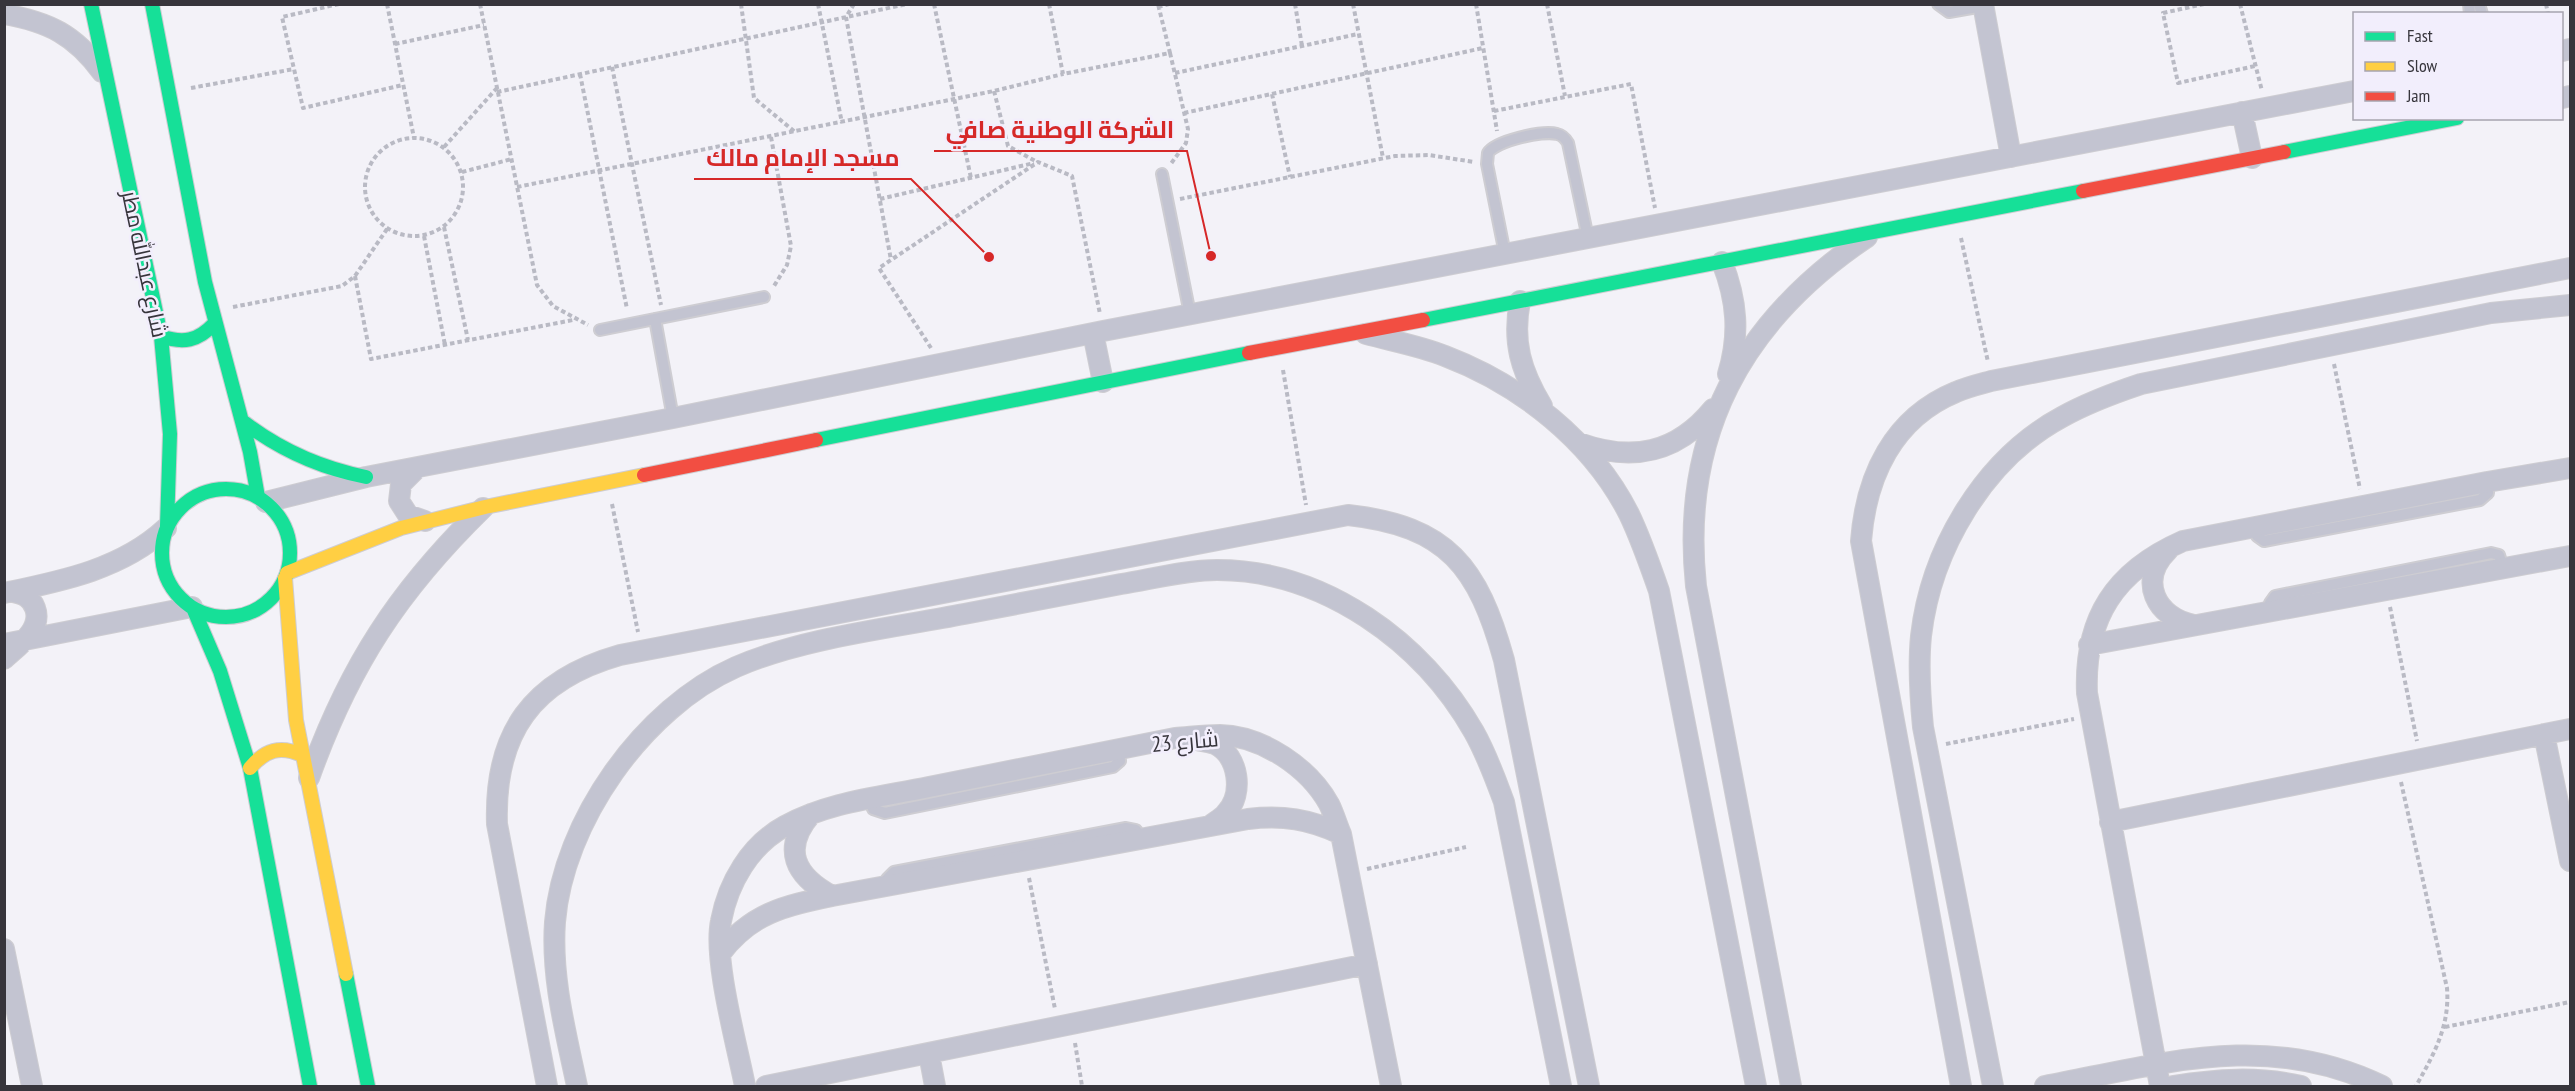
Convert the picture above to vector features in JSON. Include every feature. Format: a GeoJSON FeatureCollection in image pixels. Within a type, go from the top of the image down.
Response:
{"type":"FeatureCollection","features":[{"type":"Feature","properties":{"kind":"street","name":"شارع عبدالله مطر"},"geometry":{"type":"LineString","coordinates":[[92,4],[161,336],[170,434],[166,527]]}},
{"type":"Feature","properties":{"kind":"street"},"geometry":{"type":"LineString","coordinates":[[152,4],[213,317],[236,403],[245,423],[262,499]]}},
{"type":"Feature","properties":{"kind":"street"},"geometry":{"type":"LineString","coordinates":[[1983,5],[2011,157]]}},
{"type":"Feature","properties":{"kind":"street"},"geometry":{"type":"LineString","coordinates":[[4,15],[31,19],[63,32],[86,51],[106,78]]}},
{"type":"Feature","properties":{"kind":"street"},"geometry":{"type":"LineString","coordinates":[[262,499],[1190,314],[2353,91]]}},
{"type":"Feature","properties":{"kind":"street"},"geometry":{"type":"LineString","coordinates":[[2242,112],[2252,158]]}},
{"type":"Feature","properties":{"kind":"street"},"geometry":{"type":"LineString","coordinates":[[14,642],[192,608],[221,617],[237,616],[252,611],[272,598],[286,576],[364,541],[425,521],[484,507],[1103,382],[2447,120]]}},
{"type":"Feature","properties":{"kind":"street"},"geometry":{"type":"LineString","coordinates":[[1576,442],[1602,451],[1629,454],[1656,450],[1681,440],[1702,423],[1719,402],[1760,335],[1785,306],[1813,278],[1876,232]]}},
{"type":"Feature","properties":{"kind":"street"},"geometry":{"type":"LineString","coordinates":[[1722,262],[1733,294],[1736,337],[1698,472],[1693,509],[1692,545],[1696,586],[1791,1086]]}},
{"type":"Feature","properties":{"kind":"street"},"geometry":{"type":"LineString","coordinates":[[1961,1086],[1861,541],[1863,510],[1871,480],[1885,452],[1905,427],[1928,407],[1956,392],[1992,381],[2571,268]]}},
{"type":"Feature","properties":{"kind":"street"},"geometry":{"type":"LineString","coordinates":[[1520,301],[1516,323],[1516,345],[1521,366],[1547,415]]}},
{"type":"Feature","properties":{"kind":"street"},"geometry":{"type":"LineString","coordinates":[[1992,1086],[1927,747],[1918,679],[1921,634],[1929,593],[1944,551],[1959,521],[1991,475],[2032,437],[2059,418],[2099,398],[2141,384],[2492,313],[2571,306]]}},
{"type":"Feature","properties":{"kind":"street"},"geometry":{"type":"LineString","coordinates":[[2329,316],[2333,345]]}},
{"type":"Feature","properties":{"kind":"street"},"geometry":{"type":"LineString","coordinates":[[161,336],[176,342],[191,342],[204,335],[213,317]]}},
{"type":"Feature","properties":{"kind":"street"},"geometry":{"type":"LineString","coordinates":[[1098,332],[1103,382]]}},
{"type":"Feature","properties":{"kind":"street"},"geometry":{"type":"LineString","coordinates":[[1360,332],[1443,355],[1480,371],[1515,391],[1547,415],[1576,442],[1605,475],[1628,513],[1659,591],[1756,1086]]}},
{"type":"Feature","properties":{"kind":"street"},"geometry":{"type":"LineString","coordinates":[[245,423],[289,454],[340,473],[366,477]]}},
{"type":"Feature","properties":{"kind":"street"},"geometry":{"type":"LineString","coordinates":[[416,469],[401,483],[399,501],[408,515],[425,521]]}},
{"type":"Feature","properties":{"kind":"street"},"geometry":{"type":"LineString","coordinates":[[2160,1086],[2090,716],[2086,669],[2089,645],[2096,622],[2121,582],[2156,554],[2183,542],[2363,505],[2568,469]]}},
{"type":"Feature","properties":{"kind":"street"},"geometry":{"type":"LineString","coordinates":[[8,592],[76,576],[120,560],[147,546],[186,502],[199,494],[229,488],[262,499],[283,522],[290,547],[286,576],[291,685],[302,755],[368,1086]]}},
{"type":"Feature","properties":{"kind":"street"},"geometry":{"type":"LineString","coordinates":[[308,780],[325,732],[366,650],[419,575],[484,507]]}},
{"type":"Feature","properties":{"kind":"street"},"geometry":{"type":"LineString","coordinates":[[547,1086],[497,825],[496,792],[502,759],[515,729],[534,702],[559,680],[588,664],[641,651],[1309,520],[1348,515],[1387,519],[1423,533],[1455,557],[1479,588],[1494,624],[1504,660],[1589,1086]]}},
{"type":"Feature","properties":{"kind":"street"},"geometry":{"type":"LineString","coordinates":[[166,527],[162,542],[164,572],[170,586],[192,608],[220,671],[250,768],[310,1086]]}},
{"type":"Feature","properties":{"kind":"street"},"geometry":{"type":"LineString","coordinates":[[2183,542],[2162,557],[2153,581],[2154,595],[2164,612],[2181,623],[2194,626]]}},
{"type":"Feature","properties":{"kind":"street"},"geometry":{"type":"LineString","coordinates":[[2089,645],[2571,556]]}},
{"type":"Feature","properties":{"kind":"street"},"geometry":{"type":"LineString","coordinates":[[577,1086],[559,995],[554,955],[555,921],[561,885],[586,819],[608,782],[633,747],[664,715],[698,688],[734,668],[775,653],[1174,574],[1216,570],[1259,574],[1300,585],[1340,602],[1376,623],[1409,650],[1454,701],[1489,760],[1504,802],[1561,1086]]}},
{"type":"Feature","properties":{"kind":"street"},"geometry":{"type":"LineString","coordinates":[[970,586],[976,612]]}},
{"type":"Feature","properties":{"kind":"street"},"geometry":{"type":"LineString","coordinates":[[4,659],[14,642],[33,629],[37,612],[28,597],[8,592]]}},
{"type":"Feature","properties":{"kind":"street"},"geometry":{"type":"LineString","coordinates":[[2110,822],[2571,729]]}},
{"type":"Feature","properties":{"kind":"street"},"geometry":{"type":"LineString","coordinates":[[2544,734],[2571,861]]}},
{"type":"Feature","properties":{"kind":"street","name":"شارع 23"},"geometry":{"type":"LineString","coordinates":[[745,1086],[720,954],[720,923],[727,895],[741,868],[760,844],[783,826],[811,814],[870,799],[1174,738],[1222,735],[1255,742],[1284,757],[1309,778],[1322,795],[1341,834],[1391,1086]]}},
{"type":"Feature","properties":{"kind":"street"},"geometry":{"type":"LineString","coordinates":[[1174,738],[1215,744],[1229,758],[1237,776],[1236,796],[1227,813],[1211,825]]}},
{"type":"Feature","properties":{"kind":"street"},"geometry":{"type":"LineString","coordinates":[[250,768],[267,751],[292,750],[302,755]]}},
{"type":"Feature","properties":{"kind":"street"},"geometry":{"type":"LineString","coordinates":[[811,814],[800,827],[795,842],[795,859],[802,875],[814,886],[832,896]]}},
{"type":"Feature","properties":{"kind":"street"},"geometry":{"type":"LineString","coordinates":[[720,954],[731,939],[760,917],[778,909],[832,896],[1211,825],[1274,816],[1319,824],[1341,834]]}},
{"type":"Feature","properties":{"kind":"street"},"geometry":{"type":"LineString","coordinates":[[4,949],[32,1086]]}},
{"type":"Feature","properties":{"kind":"street"},"geometry":{"type":"LineString","coordinates":[[766,1086],[1367,964]]}},
{"type":"Feature","properties":{"kind":"street"},"geometry":{"type":"LineString","coordinates":[[929,1054],[935,1086]]}},
{"type":"Feature","properties":{"kind":"street"},"geometry":{"type":"LineString","coordinates":[[2045,1086],[2228,1054],[2265,1055],[2336,1068],[2382,1086]]}},
{"type":"Feature","properties":{"kind":"street"},"geometry":{"type":"LineString","coordinates":[[2173,1086],[2208,1080],[2248,1079],[2301,1086]]}},
{"type":"Feature","properties":{"kind":"lane"},"geometry":{"type":"LineString","coordinates":[[1938,4],[1949,12],[1983,5]]}},
{"type":"Feature","properties":{"kind":"lane"},"geometry":{"type":"LineString","coordinates":[[1505,254],[1487,164],[1488,153],[1499,142],[1553,133],[1564,137],[1570,148],[1588,238]]}},
{"type":"Feature","properties":{"kind":"lane"},"geometry":{"type":"LineString","coordinates":[[1162,174],[1190,314]]}},
{"type":"Feature","properties":{"kind":"lane"},"geometry":{"type":"LineString","coordinates":[[600,330],[764,297]]}},
{"type":"Feature","properties":{"kind":"lane"},"geometry":{"type":"LineString","coordinates":[[659,318],[673,418]]}},
{"type":"Feature","properties":{"kind":"lane"},"geometry":{"type":"LineString","coordinates":[[2255,526],[2257,536],[2264,541],[2446,507],[2485,498],[2488,493],[2487,482]]}},
{"type":"Feature","properties":{"kind":"lane"},"geometry":{"type":"LineString","coordinates":[[2271,611],[2270,603],[2275,596],[2491,553],[2499,555],[2503,568]]}},
{"type":"Feature","properties":{"kind":"lane"},"geometry":{"type":"LineString","coordinates":[[887,886],[887,879],[894,872],[1126,828],[1136,830],[1140,838]]}},
{"type":"Feature","properties":{"kind":"path"},"geometry":{"type":"LineString","coordinates":[[339,4],[282,17],[303,108],[404,85]]}},
{"type":"Feature","properties":{"kind":"path"},"geometry":{"type":"LineString","coordinates":[[387,4],[414,138]]}},
{"type":"Feature","properties":{"kind":"path"},"geometry":{"type":"LineString","coordinates":[[480,4],[537,285],[553,306],[574,320],[600,330]]}},
{"type":"Feature","properties":{"kind":"path"},"geometry":{"type":"LineString","coordinates":[[741,4],[754,98],[795,132]]}},
{"type":"Feature","properties":{"kind":"path"},"geometry":{"type":"LineString","coordinates":[[818,4],[842,123]]}},
{"type":"Feature","properties":{"kind":"path"},"geometry":{"type":"LineString","coordinates":[[854,4],[846,17],[891,260]]}},
{"type":"Feature","properties":{"kind":"path"},"geometry":{"type":"LineString","coordinates":[[444,147],[497,90],[907,4]]}},
{"type":"Feature","properties":{"kind":"path"},"geometry":{"type":"LineString","coordinates":[[934,4],[971,178]]}},
{"type":"Feature","properties":{"kind":"path"},"geometry":{"type":"LineString","coordinates":[[1049,4],[1063,74]]}},
{"type":"Feature","properties":{"kind":"path"},"geometry":{"type":"LineString","coordinates":[[1162,174],[1186,142],[1188,129],[1158,6],[1169,4]]}},
{"type":"Feature","properties":{"kind":"path"},"geometry":{"type":"LineString","coordinates":[[1295,4],[1302,46]]}},
{"type":"Feature","properties":{"kind":"path"},"geometry":{"type":"LineString","coordinates":[[1353,4],[1383,158]]}},
{"type":"Feature","properties":{"kind":"path"},"geometry":{"type":"LineString","coordinates":[[1476,4],[1499,142]]}},
{"type":"Feature","properties":{"kind":"path"},"geometry":{"type":"LineString","coordinates":[[1547,4],[1565,96]]}},
{"type":"Feature","properties":{"kind":"path"},"geometry":{"type":"LineString","coordinates":[[2204,4],[2163,13],[2178,82],[2255,66]]}},
{"type":"Feature","properties":{"kind":"path"},"geometry":{"type":"LineString","coordinates":[[2240,4],[2266,108]]}},
{"type":"Feature","properties":{"kind":"path"},"geometry":{"type":"LineString","coordinates":[[395,44],[484,25]]}},
{"type":"Feature","properties":{"kind":"path"},"geometry":{"type":"LineString","coordinates":[[1174,73],[1358,34]]}},
{"type":"Feature","properties":{"kind":"path"},"geometry":{"type":"LineString","coordinates":[[1184,113],[1483,48]]}},
{"type":"Feature","properties":{"kind":"path"},"geometry":{"type":"LineString","coordinates":[[517,187],[842,123],[1170,53]]}},
{"type":"Feature","properties":{"kind":"path"},"geometry":{"type":"LineString","coordinates":[[612,67],[659,318]]}},
{"type":"Feature","properties":{"kind":"path"},"geometry":{"type":"LineString","coordinates":[[169,92],[294,69]]}},
{"type":"Feature","properties":{"kind":"path"},"geometry":{"type":"LineString","coordinates":[[580,74],[630,324]]}},
{"type":"Feature","properties":{"kind":"path"},"geometry":{"type":"LineString","coordinates":[[1494,111],[1630,84],[1659,224]]}},
{"type":"Feature","properties":{"kind":"path"},"geometry":{"type":"LineString","coordinates":[[994,91],[1008,146],[1072,176],[1098,332]]}},
{"type":"Feature","properties":{"kind":"path"},"geometry":{"type":"LineString","coordinates":[[1272,94],[1290,177]]}},
{"type":"Feature","properties":{"kind":"path"},"geometry":{"type":"LineString","coordinates":[[764,297],[782,274],[791,246],[771,137]]}},
{"type":"Feature","properties":{"kind":"path"},"geometry":{"type":"LineString","coordinates":[[414,138],[434,142],[444,147],[462,172],[464,192],[462,202],[452,220],[444,227],[424,236],[405,236],[378,221],[367,201],[365,190],[369,168],[374,158],[392,143],[414,138]]}},
{"type":"Feature","properties":{"kind":"path"},"geometry":{"type":"LineString","coordinates":[[1168,202],[1383,158],[1414,154],[1487,164]]}},
{"type":"Feature","properties":{"kind":"path"},"geometry":{"type":"LineString","coordinates":[[462,172],[512,159]]}},
{"type":"Feature","properties":{"kind":"path"},"geometry":{"type":"LineString","coordinates":[[880,199],[1038,162]]}},
{"type":"Feature","properties":{"kind":"path"},"geometry":{"type":"LineString","coordinates":[[941,364],[879,268],[1038,162]]}},
{"type":"Feature","properties":{"kind":"path"},"geometry":{"type":"LineString","coordinates":[[1956,216],[1992,381]]}},
{"type":"Feature","properties":{"kind":"path"},"geometry":{"type":"LineString","coordinates":[[444,227],[468,340]]}},
{"type":"Feature","properties":{"kind":"path"},"geometry":{"type":"LineString","coordinates":[[213,317],[342,286],[355,276],[387,228]]}},
{"type":"Feature","properties":{"kind":"path"},"geometry":{"type":"LineString","coordinates":[[424,236],[445,345]]}},
{"type":"Feature","properties":{"kind":"path"},"geometry":{"type":"LineString","coordinates":[[355,276],[371,359],[574,320]]}},
{"type":"Feature","properties":{"kind":"path"},"geometry":{"type":"LineString","coordinates":[[2333,345],[2363,505]]}},
{"type":"Feature","properties":{"kind":"path"},"geometry":{"type":"LineString","coordinates":[[1280,348],[1309,520]]}},
{"type":"Feature","properties":{"kind":"path"},"geometry":{"type":"LineString","coordinates":[[608,483],[641,651]]}},
{"type":"Feature","properties":{"kind":"path"},"geometry":{"type":"LineString","coordinates":[[2386,590],[2420,759]]}},
{"type":"Feature","properties":{"kind":"path"},"geometry":{"type":"LineString","coordinates":[[1927,747],[2090,716]]}},
{"type":"Feature","properties":{"kind":"path"},"geometry":{"type":"LineString","coordinates":[[2397,764],[2447,988],[2449,1008],[2445,1027],[2416,1086]]}},
{"type":"Feature","properties":{"kind":"path"},"geometry":{"type":"LineString","coordinates":[[1349,873],[1466,847]]}},
{"type":"Feature","properties":{"kind":"path"},"geometry":{"type":"LineString","coordinates":[[1025,860],[1082,1086]]}},
{"type":"Feature","properties":{"kind":"path"},"geometry":{"type":"LineString","coordinates":[[2445,1027],[2571,1002]]}},
{"type":"Feature","properties":{"kind":"traffic: fast"},"geometry":{"type":"LineString","coordinates":[[91,4],[161,336],[170,434],[167,526]]}},
{"type":"Feature","properties":{"kind":"traffic: fast"},"geometry":{"type":"LineString","coordinates":[[152,4],[205,282],[250,452],[258,497]]}},
{"type":"Feature","properties":{"kind":"traffic: fast"},"geometry":{"type":"LineString","coordinates":[[2284,152],[2447,120]]}},
{"type":"Feature","properties":{"kind":"traffic: fast"},"geometry":{"type":"LineString","coordinates":[[1423,320],[2083,191]]}},
{"type":"Feature","properties":{"kind":"traffic: fast"},"geometry":{"type":"LineString","coordinates":[[161,336],[176,340],[190,339],[202,334],[214,324]]}},
{"type":"Feature","properties":{"kind":"traffic: fast"},"geometry":{"type":"LineString","coordinates":[[816,440],[1249,353]]}},
{"type":"Feature","properties":{"kind":"traffic: fast"},"geometry":{"type":"LineString","coordinates":[[245,423],[273,442],[302,457],[333,469],[366,477]]}},
{"type":"Feature","properties":{"kind":"traffic: fast"},"geometry":{"type":"LineString","coordinates":[[226,489],[251,494],[271,508],[285,528],[290,553],[285,578],[271,598],[251,612],[226,617],[201,612],[181,598],[167,578],[162,553],[167,528],[181,508],[201,494],[226,489]]}},
{"type":"Feature","properties":{"kind":"traffic: fast"},"geometry":{"type":"LineString","coordinates":[[193,608],[220,671],[250,768],[310,1086]]}},
{"type":"Feature","properties":{"kind":"traffic: fast"},"geometry":{"type":"LineString","coordinates":[[346,974],[368,1086]]}},
{"type":"Feature","properties":{"kind":"traffic: slow"},"geometry":{"type":"LineString","coordinates":[[287,573],[401,528],[485,507],[644,475]]}},
{"type":"Feature","properties":{"kind":"traffic: slow"},"geometry":{"type":"LineString","coordinates":[[285,578],[296,720],[346,974]]}},
{"type":"Feature","properties":{"kind":"traffic: slow"},"geometry":{"type":"LineString","coordinates":[[250,768],[261,757],[273,751],[287,750],[302,755]]}},
{"type":"Feature","properties":{"kind":"traffic: jam"},"geometry":{"type":"LineString","coordinates":[[2083,191],[2284,152]]}},
{"type":"Feature","properties":{"kind":"traffic: jam"},"geometry":{"type":"LineString","coordinates":[[1249,353],[1423,320]]}},
{"type":"Feature","properties":{"kind":"traffic: jam"},"geometry":{"type":"LineString","coordinates":[[644,475],[816,440]]}},
{"type":"Feature","properties":{"kind":"place","name":"الشركة الوطنية صافي"},"geometry":{"type":"Point","coordinates":[1211,256]}},
{"type":"Feature","properties":{"kind":"place","name":"مسجد الإمام مالك"},"geometry":{"type":"Point","coordinates":[989,257]}}]}
